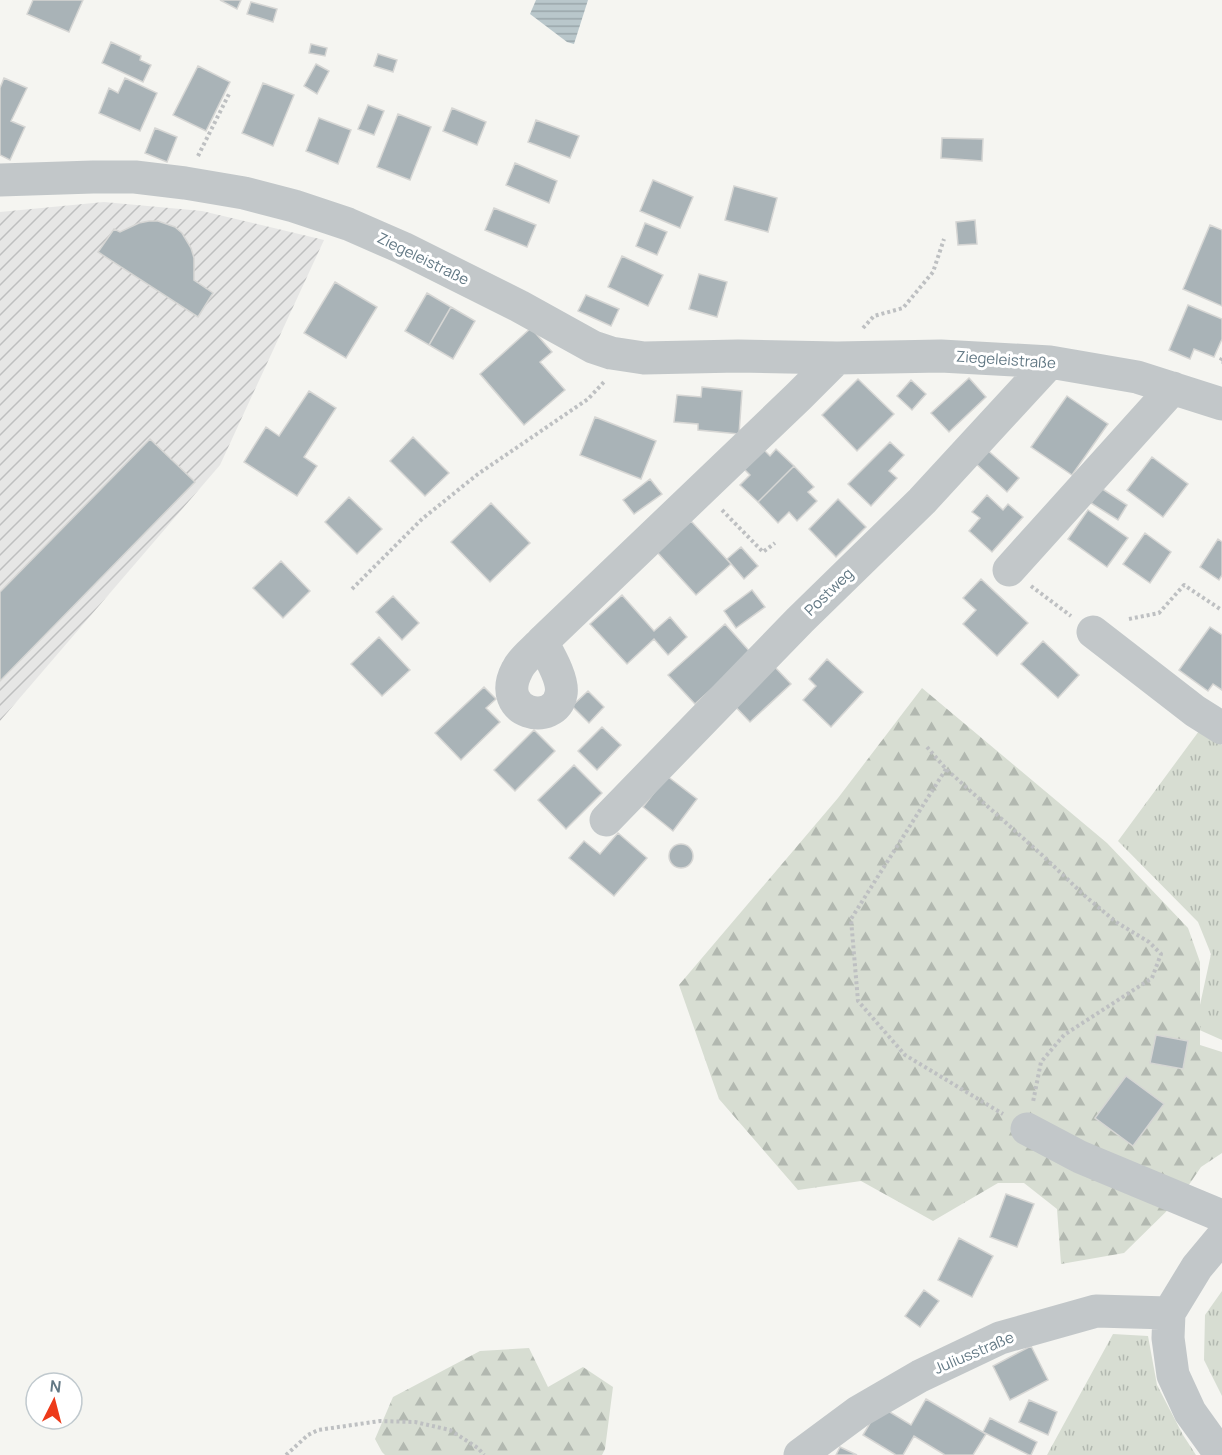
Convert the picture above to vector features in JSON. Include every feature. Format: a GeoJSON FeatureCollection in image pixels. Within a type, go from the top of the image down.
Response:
{"type":"FeatureCollection","features":[{"type":"Feature","properties":{"kind":"street","name":"Ziegeleistraße"},"geometry":{"type":"LineString","coordinates":[[0,180],[135,177],[259,196],[348,224],[403,248],[593,347],[611,353],[644,358],[941,356],[1050,362],[1137,377],[1222,404]]}},
{"type":"Feature","properties":{"kind":"street"},"geometry":{"type":"LineString","coordinates":[[542,642],[837,358]]}},
{"type":"Feature","properties":{"kind":"street","name":"Postweg"},"geometry":{"type":"LineString","coordinates":[[606,820],[800,620],[922,501],[1050,362]]}},
{"type":"Feature","properties":{"kind":"street"},"geometry":{"type":"LineString","coordinates":[[1009,570],[1173,388]]}},
{"type":"Feature","properties":{"kind":"street"},"geometry":{"type":"LineString","coordinates":[[1093,632],[1195,711],[1222,728]]}},
{"type":"Feature","properties":{"kind":"street"},"geometry":{"type":"LineString","coordinates":[[1027,1129],[1080,1157],[1222,1216]]}},
{"type":"Feature","properties":{"kind":"street"},"geometry":{"type":"LineString","coordinates":[[1221,1455],[1190,1412],[1173,1375],[1168,1338],[1169,1313],[1197,1267],[1222,1237]]}},
{"type":"Feature","properties":{"kind":"street","name":"Juliusstraße"},"geometry":{"type":"LineString","coordinates":[[800,1455],[858,1412],[920,1376],[1000,1338],[1096,1311],[1169,1313]]}},
{"type":"Feature","properties":{"kind":"path"},"geometry":{"type":"LineString","coordinates":[[185,183],[230,92]]}},
{"type":"Feature","properties":{"kind":"path"},"geometry":{"type":"LineString","coordinates":[[837,358],[874,316],[903,308],[933,272],[944,239]]}},
{"type":"Feature","properties":{"kind":"path"},"geometry":{"type":"LineString","coordinates":[[352,589],[422,519],[478,474],[588,399],[630,356]]}},
{"type":"Feature","properties":{"kind":"path"},"geometry":{"type":"LineString","coordinates":[[1222,358],[1220,362],[1222,363]]}},
{"type":"Feature","properties":{"kind":"path"},"geometry":{"type":"LineString","coordinates":[[702,489],[763,552],[775,543]]}},
{"type":"Feature","properties":{"kind":"path"},"geometry":{"type":"LineString","coordinates":[[1009,570],[1093,632]]}},
{"type":"Feature","properties":{"kind":"path"},"geometry":{"type":"LineString","coordinates":[[1129,619],[1159,613],[1184,585],[1220,609],[1222,608]]}},
{"type":"Feature","properties":{"kind":"path"},"geometry":{"type":"LineString","coordinates":[[927,747],[946,769],[1085,896],[1116,922],[1149,942],[1161,954],[1152,978],[1064,1035],[1041,1062],[1027,1129],[905,1054],[858,1001],[851,919],[946,769]]}},
{"type":"Feature","properties":{"kind":"path"},"geometry":{"type":"LineString","coordinates":[[286,1455],[308,1435],[318,1430],[381,1421],[415,1422],[450,1430],[478,1448],[484,1455]]}},
{"type":"Feature","properties":{"kind":"shaded area"},"geometry":{"type":"Polygon","coordinates":[[[536,0],[588,0],[574,44],[567,42],[530,14],[536,0]]]}},
{"type":"Feature","properties":{"kind":"shaded area"},"geometry":{"type":"Polygon","coordinates":[[[104,202],[202,211],[324,240],[220,465],[0,721],[0,212],[104,202]]]}},
{"type":"Feature","properties":{"kind":"green space"},"geometry":{"type":"Polygon","coordinates":[[[922,688],[1107,843],[1188,928],[1200,962],[1200,1045],[1222,1052],[1222,1153],[1201,1167],[1180,1198],[1124,1253],[1061,1264],[1057,1209],[1024,1183],[998,1183],[933,1221],[861,1181],[798,1190],[719,1099],[679,985],[838,798],[922,688]]]}},
{"type":"Feature","properties":{"kind":"green space"},"geometry":{"type":"Polygon","coordinates":[[[1199,731],[1222,745],[1222,1040],[1195,1028],[1211,954],[1198,922],[1118,841],[1199,731]]]}},
{"type":"Feature","properties":{"kind":"green space"},"geometry":{"type":"Polygon","coordinates":[[[1222,1291],[1222,1396],[1204,1360],[1205,1315],[1222,1291]]]}},
{"type":"Feature","properties":{"kind":"green space"},"geometry":{"type":"Polygon","coordinates":[[[1113,1334],[1148,1336],[1157,1385],[1196,1455],[1047,1455],[1113,1334]]]}},
{"type":"Feature","properties":{"kind":"green space"},"geometry":{"type":"Polygon","coordinates":[[[529,1348],[548,1387],[583,1367],[613,1387],[605,1449],[602,1455],[385,1455],[382,1452],[375,1439],[393,1397],[480,1351],[529,1348]]]}},
{"type":"Feature","properties":{"kind":"building"},"geometry":{"type":"Polygon","coordinates":[[[33,0],[83,0],[69,32],[27,14],[33,0]]]}},
{"type":"Feature","properties":{"kind":"building"},"geometry":{"type":"Polygon","coordinates":[[[220,0],[241,0],[237,9],[220,0]]]}},
{"type":"Feature","properties":{"kind":"building"},"geometry":{"type":"Polygon","coordinates":[[[251,2],[277,9],[273,22],[247,14],[251,2]]]}},
{"type":"Feature","properties":{"kind":"building"},"geometry":{"type":"Polygon","coordinates":[[[111,42],[141,56],[140,60],[151,65],[143,82],[102,63],[111,42]]]}},
{"type":"Feature","properties":{"kind":"building"},"geometry":{"type":"Polygon","coordinates":[[[311,44],[327,48],[325,56],[309,53],[311,44]]]}},
{"type":"Feature","properties":{"kind":"building"},"geometry":{"type":"Polygon","coordinates":[[[378,54],[397,60],[393,72],[374,66],[378,54]]]}},
{"type":"Feature","properties":{"kind":"building"},"geometry":{"type":"Polygon","coordinates":[[[316,64],[329,71],[317,94],[304,86],[316,64]]]}},
{"type":"Feature","properties":{"kind":"building"},"geometry":{"type":"Polygon","coordinates":[[[198,66],[230,82],[206,131],[173,115],[198,66]]]}},
{"type":"Feature","properties":{"kind":"building"},"geometry":{"type":"Polygon","coordinates":[[[4,78],[27,88],[11,121],[25,127],[10,160],[0,155],[0,88],[4,78]]]}},
{"type":"Feature","properties":{"kind":"building"},"geometry":{"type":"Polygon","coordinates":[[[125,78],[157,93],[140,131],[99,113],[109,88],[118,93],[125,78]]]}},
{"type":"Feature","properties":{"kind":"building"},"geometry":{"type":"Polygon","coordinates":[[[263,83],[294,95],[273,146],[242,133],[263,83]]]}},
{"type":"Feature","properties":{"kind":"building"},"geometry":{"type":"Polygon","coordinates":[[[368,105],[384,111],[374,135],[358,129],[368,105]]]}},
{"type":"Feature","properties":{"kind":"building"},"geometry":{"type":"Polygon","coordinates":[[[452,108],[486,122],[477,145],[443,131],[452,108]]]}},
{"type":"Feature","properties":{"kind":"building"},"geometry":{"type":"Polygon","coordinates":[[[398,114],[431,127],[410,180],[377,167],[398,114]]]}},
{"type":"Feature","properties":{"kind":"building"},"geometry":{"type":"Polygon","coordinates":[[[319,118],[351,130],[338,164],[306,151],[319,118]]]}},
{"type":"Feature","properties":{"kind":"building"},"geometry":{"type":"Polygon","coordinates":[[[536,120],[579,136],[570,158],[528,142],[536,120]]]}},
{"type":"Feature","properties":{"kind":"building"},"geometry":{"type":"Polygon","coordinates":[[[155,128],[177,137],[167,162],[145,153],[155,128]]]}},
{"type":"Feature","properties":{"kind":"building"},"geometry":{"type":"Polygon","coordinates":[[[942,138],[983,139],[982,161],[941,158],[942,138]]]}},
{"type":"Feature","properties":{"kind":"building"},"geometry":{"type":"Polygon","coordinates":[[[515,163],[557,181],[549,203],[506,185],[515,163]]]}},
{"type":"Feature","properties":{"kind":"building"},"geometry":{"type":"Polygon","coordinates":[[[653,180],[693,197],[680,228],[640,211],[653,180]]]}},
{"type":"Feature","properties":{"kind":"building"},"geometry":{"type":"Polygon","coordinates":[[[734,186],[777,198],[768,232],[725,220],[734,186]]]}},
{"type":"Feature","properties":{"kind":"building"},"geometry":{"type":"Polygon","coordinates":[[[494,208],[536,225],[527,247],[485,230],[494,208]]]}},
{"type":"Feature","properties":{"kind":"building"},"geometry":{"type":"Polygon","coordinates":[[[975,220],[977,244],[958,245],[956,222],[975,220]]]}},
{"type":"Feature","properties":{"kind":"building"},"geometry":{"type":"Polygon","coordinates":[[[149,221],[158,221],[175,227],[182,233],[191,248],[194,258],[194,280],[213,293],[198,317],[98,252],[114,229],[120,232],[149,221]]]}},
{"type":"Feature","properties":{"kind":"building"},"geometry":{"type":"Polygon","coordinates":[[[645,223],[667,232],[657,255],[636,246],[645,223]]]}},
{"type":"Feature","properties":{"kind":"building"},"geometry":{"type":"Polygon","coordinates":[[[1210,225],[1222,230],[1222,306],[1183,289],[1210,225]]]}},
{"type":"Feature","properties":{"kind":"building"},"geometry":{"type":"Polygon","coordinates":[[[622,256],[663,275],[648,306],[608,287],[622,256]]]}},
{"type":"Feature","properties":{"kind":"building"},"geometry":{"type":"Polygon","coordinates":[[[699,274],[727,282],[717,317],[689,309],[699,274]]]}},
{"type":"Feature","properties":{"kind":"building"},"geometry":{"type":"Polygon","coordinates":[[[335,282],[377,307],[346,358],[304,333],[335,282]]]}},
{"type":"Feature","properties":{"kind":"building"},"geometry":{"type":"Polygon","coordinates":[[[427,293],[451,307],[429,345],[405,331],[427,293]]]}},
{"type":"Feature","properties":{"kind":"building"},"geometry":{"type":"Polygon","coordinates":[[[586,295],[619,309],[611,326],[578,311],[586,295]]]}},
{"type":"Feature","properties":{"kind":"building"},"geometry":{"type":"Polygon","coordinates":[[[1188,305],[1222,319],[1222,339],[1214,357],[1194,349],[1190,359],[1169,350],[1188,305]]]}},
{"type":"Feature","properties":{"kind":"building"},"geometry":{"type":"Polygon","coordinates":[[[451,307],[475,321],[453,359],[429,345],[451,307]]]}},
{"type":"Feature","properties":{"kind":"building"},"geometry":{"type":"Polygon","coordinates":[[[531,328],[552,352],[540,362],[565,390],[524,425],[480,374],[531,328]]]}},
{"type":"Feature","properties":{"kind":"building"},"geometry":{"type":"Polygon","coordinates":[[[969,378],[986,397],[949,432],[931,413],[969,378]]]}},
{"type":"Feature","properties":{"kind":"building"},"geometry":{"type":"Polygon","coordinates":[[[858,379],[894,414],[857,451],[822,415],[858,379]]]}},
{"type":"Feature","properties":{"kind":"building"},"geometry":{"type":"Polygon","coordinates":[[[911,380],[926,394],[912,410],[897,396],[911,380]]]}},
{"type":"Feature","properties":{"kind":"building"},"geometry":{"type":"Polygon","coordinates":[[[702,387],[742,391],[739,434],[698,430],[698,424],[674,422],[677,395],[701,397],[702,387]]]}},
{"type":"Feature","properties":{"kind":"building"},"geometry":{"type":"Polygon","coordinates":[[[309,391],[336,408],[304,457],[317,466],[297,496],[244,462],[266,427],[279,436],[309,391]]]}},
{"type":"Feature","properties":{"kind":"building"},"geometry":{"type":"Polygon","coordinates":[[[1067,396],[1108,424],[1072,475],[1031,447],[1067,396]]]}},
{"type":"Feature","properties":{"kind":"building"},"geometry":{"type":"Polygon","coordinates":[[[595,417],[656,441],[641,479],[580,455],[595,417]]]}},
{"type":"Feature","properties":{"kind":"building"},"geometry":{"type":"Polygon","coordinates":[[[413,437],[449,473],[425,496],[390,461],[413,437]]]}},
{"type":"Feature","properties":{"kind":"building"},"geometry":{"type":"Polygon","coordinates":[[[150,439],[195,482],[0,681],[0,592],[150,439]]]}},
{"type":"Feature","properties":{"kind":"building"},"geometry":{"type":"Polygon","coordinates":[[[890,442],[904,455],[889,471],[897,478],[871,506],[848,484],[890,442]]]}},
{"type":"Feature","properties":{"kind":"building"},"geometry":{"type":"Polygon","coordinates":[[[762,448],[770,456],[776,449],[794,466],[758,502],[740,485],[750,475],[743,468],[762,448]]]}},
{"type":"Feature","properties":{"kind":"building"},"geometry":{"type":"Polygon","coordinates":[[[985,448],[1019,478],[1007,492],[973,461],[985,448]]]}},
{"type":"Feature","properties":{"kind":"building"},"geometry":{"type":"Polygon","coordinates":[[[1152,457],[1188,484],[1163,517],[1127,490],[1152,457]]]}},
{"type":"Feature","properties":{"kind":"building"},"geometry":{"type":"Polygon","coordinates":[[[794,466],[814,487],[808,492],[817,501],[797,521],[789,512],[778,523],[758,502],[794,466]]]}},
{"type":"Feature","properties":{"kind":"building"},"geometry":{"type":"Polygon","coordinates":[[[650,479],[662,494],[634,514],[623,500],[650,479]]]}},
{"type":"Feature","properties":{"kind":"building"},"geometry":{"type":"Polygon","coordinates":[[[1101,488],[1127,505],[1118,520],[1091,503],[1101,488]]]}},
{"type":"Feature","properties":{"kind":"building"},"geometry":{"type":"Polygon","coordinates":[[[987,495],[1003,510],[1008,504],[1023,517],[992,552],[969,531],[980,518],[972,512],[987,495]]]}},
{"type":"Feature","properties":{"kind":"building"},"geometry":{"type":"Polygon","coordinates":[[[349,497],[382,529],[357,554],[325,522],[349,497]]]}},
{"type":"Feature","properties":{"kind":"building"},"geometry":{"type":"Polygon","coordinates":[[[838,499],[866,527],[836,557],[809,529],[838,499]]]}},
{"type":"Feature","properties":{"kind":"building"},"geometry":{"type":"Polygon","coordinates":[[[491,503],[530,543],[490,582],[451,542],[491,503]]]}},
{"type":"Feature","properties":{"kind":"building"},"geometry":{"type":"Polygon","coordinates":[[[1088,510],[1128,538],[1107,567],[1068,539],[1088,510]]]}},
{"type":"Feature","properties":{"kind":"building"},"geometry":{"type":"Polygon","coordinates":[[[691,521],[731,564],[696,595],[657,552],[691,521]]]}},
{"type":"Feature","properties":{"kind":"building"},"geometry":{"type":"Polygon","coordinates":[[[1145,533],[1171,552],[1150,583],[1123,564],[1145,533]]]}},
{"type":"Feature","properties":{"kind":"building"},"geometry":{"type":"Polygon","coordinates":[[[1218,539],[1222,542],[1222,575],[1219,580],[1200,567],[1218,539]]]}},
{"type":"Feature","properties":{"kind":"building"},"geometry":{"type":"Polygon","coordinates":[[[741,547],[758,566],[744,579],[727,559],[741,547]]]}},
{"type":"Feature","properties":{"kind":"building"},"geometry":{"type":"Polygon","coordinates":[[[281,561],[310,591],[283,618],[253,588],[281,561]]]}},
{"type":"Feature","properties":{"kind":"building"},"geometry":{"type":"Polygon","coordinates":[[[981,579],[1028,623],[997,656],[963,624],[976,610],[963,598],[981,579]]]}},
{"type":"Feature","properties":{"kind":"building"},"geometry":{"type":"Polygon","coordinates":[[[752,590],[765,607],[736,628],[724,611],[752,590]]]}},
{"type":"Feature","properties":{"kind":"building"},"geometry":{"type":"Polygon","coordinates":[[[622,595],[654,631],[670,617],[687,637],[668,655],[654,639],[627,664],[590,624],[622,595]]]}},
{"type":"Feature","properties":{"kind":"building"},"geometry":{"type":"Polygon","coordinates":[[[393,596],[419,623],[402,640],[376,612],[393,596]]]}},
{"type":"Feature","properties":{"kind":"building"},"geometry":{"type":"Polygon","coordinates":[[[725,624],[751,653],[695,704],[668,675],[725,624]]]}},
{"type":"Feature","properties":{"kind":"building"},"geometry":{"type":"Polygon","coordinates":[[[1210,627],[1222,635],[1222,690],[1213,684],[1208,691],[1179,670],[1210,627]]]}},
{"type":"Feature","properties":{"kind":"building"},"geometry":{"type":"Polygon","coordinates":[[[379,637],[410,670],[382,696],[351,664],[379,637]]]}},
{"type":"Feature","properties":{"kind":"building"},"geometry":{"type":"Polygon","coordinates":[[[1043,641],[1079,675],[1058,698],[1021,664],[1043,641]]]}},
{"type":"Feature","properties":{"kind":"building"},"geometry":{"type":"Polygon","coordinates":[[[827,659],[863,692],[831,727],[803,700],[816,686],[809,679],[827,659]]]}},
{"type":"Feature","properties":{"kind":"building"},"geometry":{"type":"Polygon","coordinates":[[[771,663],[791,684],[750,722],[730,701],[771,663]]]}},
{"type":"Feature","properties":{"kind":"building"},"geometry":{"type":"Polygon","coordinates":[[[484,687],[496,699],[486,708],[500,722],[461,760],[435,733],[484,687]]]}},
{"type":"Feature","properties":{"kind":"building"},"geometry":{"type":"Polygon","coordinates":[[[588,691],[604,707],[589,723],[572,706],[588,691]]]}},
{"type":"Feature","properties":{"kind":"building"},"geometry":{"type":"Polygon","coordinates":[[[602,727],[621,745],[597,770],[578,751],[602,727]]]}},
{"type":"Feature","properties":{"kind":"building"},"geometry":{"type":"Polygon","coordinates":[[[534,730],[555,751],[515,791],[494,770],[534,730]]]}},
{"type":"Feature","properties":{"kind":"building"},"geometry":{"type":"Polygon","coordinates":[[[574,765],[602,793],[566,829],[538,800],[574,765]]]}},
{"type":"Feature","properties":{"kind":"building"},"geometry":{"type":"Polygon","coordinates":[[[667,776],[697,799],[673,831],[643,807],[667,776]]]}},
{"type":"Feature","properties":{"kind":"building"},"geometry":{"type":"Polygon","coordinates":[[[618,833],[647,858],[614,896],[569,858],[584,841],[600,854],[618,833]]]}},
{"type":"Feature","properties":{"kind":"building"},"geometry":{"type":"Polygon","coordinates":[[[681,844],[689,848],[693,856],[689,864],[681,868],[673,864],[669,856],[673,848],[681,844]]]}},
{"type":"Feature","properties":{"kind":"building"},"geometry":{"type":"Polygon","coordinates":[[[1156,1035],[1188,1041],[1183,1069],[1150,1063],[1156,1035]]]}},
{"type":"Feature","properties":{"kind":"building"},"geometry":{"type":"Polygon","coordinates":[[[1126,1076],[1164,1104],[1133,1146],[1095,1118],[1126,1076]]]}},
{"type":"Feature","properties":{"kind":"building"},"geometry":{"type":"Polygon","coordinates":[[[1006,1194],[1034,1204],[1017,1247],[990,1237],[1006,1194]]]}},
{"type":"Feature","properties":{"kind":"building"},"geometry":{"type":"Polygon","coordinates":[[[959,1238],[993,1256],[972,1297],[938,1280],[959,1238]]]}},
{"type":"Feature","properties":{"kind":"building"},"geometry":{"type":"Polygon","coordinates":[[[924,1290],[939,1301],[920,1327],[905,1316],[924,1290]]]}},
{"type":"Feature","properties":{"kind":"building"},"geometry":{"type":"Polygon","coordinates":[[[1031,1346],[1048,1380],[1010,1400],[993,1366],[1031,1346]]]}},
{"type":"Feature","properties":{"kind":"building"},"geometry":{"type":"Polygon","coordinates":[[[926,1399],[986,1434],[973,1455],[945,1455],[914,1436],[903,1455],[896,1455],[863,1435],[880,1406],[911,1425],[926,1399]]]}},
{"type":"Feature","properties":{"kind":"building"},"geometry":{"type":"Polygon","coordinates":[[[1029,1400],[1057,1412],[1048,1435],[1019,1422],[1029,1400]]]}},
{"type":"Feature","properties":{"kind":"building"},"geometry":{"type":"Polygon","coordinates":[[[990,1418],[1037,1442],[1031,1455],[983,1432],[990,1418]]]}},
{"type":"Feature","properties":{"kind":"building"},"geometry":{"type":"Polygon","coordinates":[[[840,1447],[857,1455],[836,1455],[840,1447]]]}}]}
